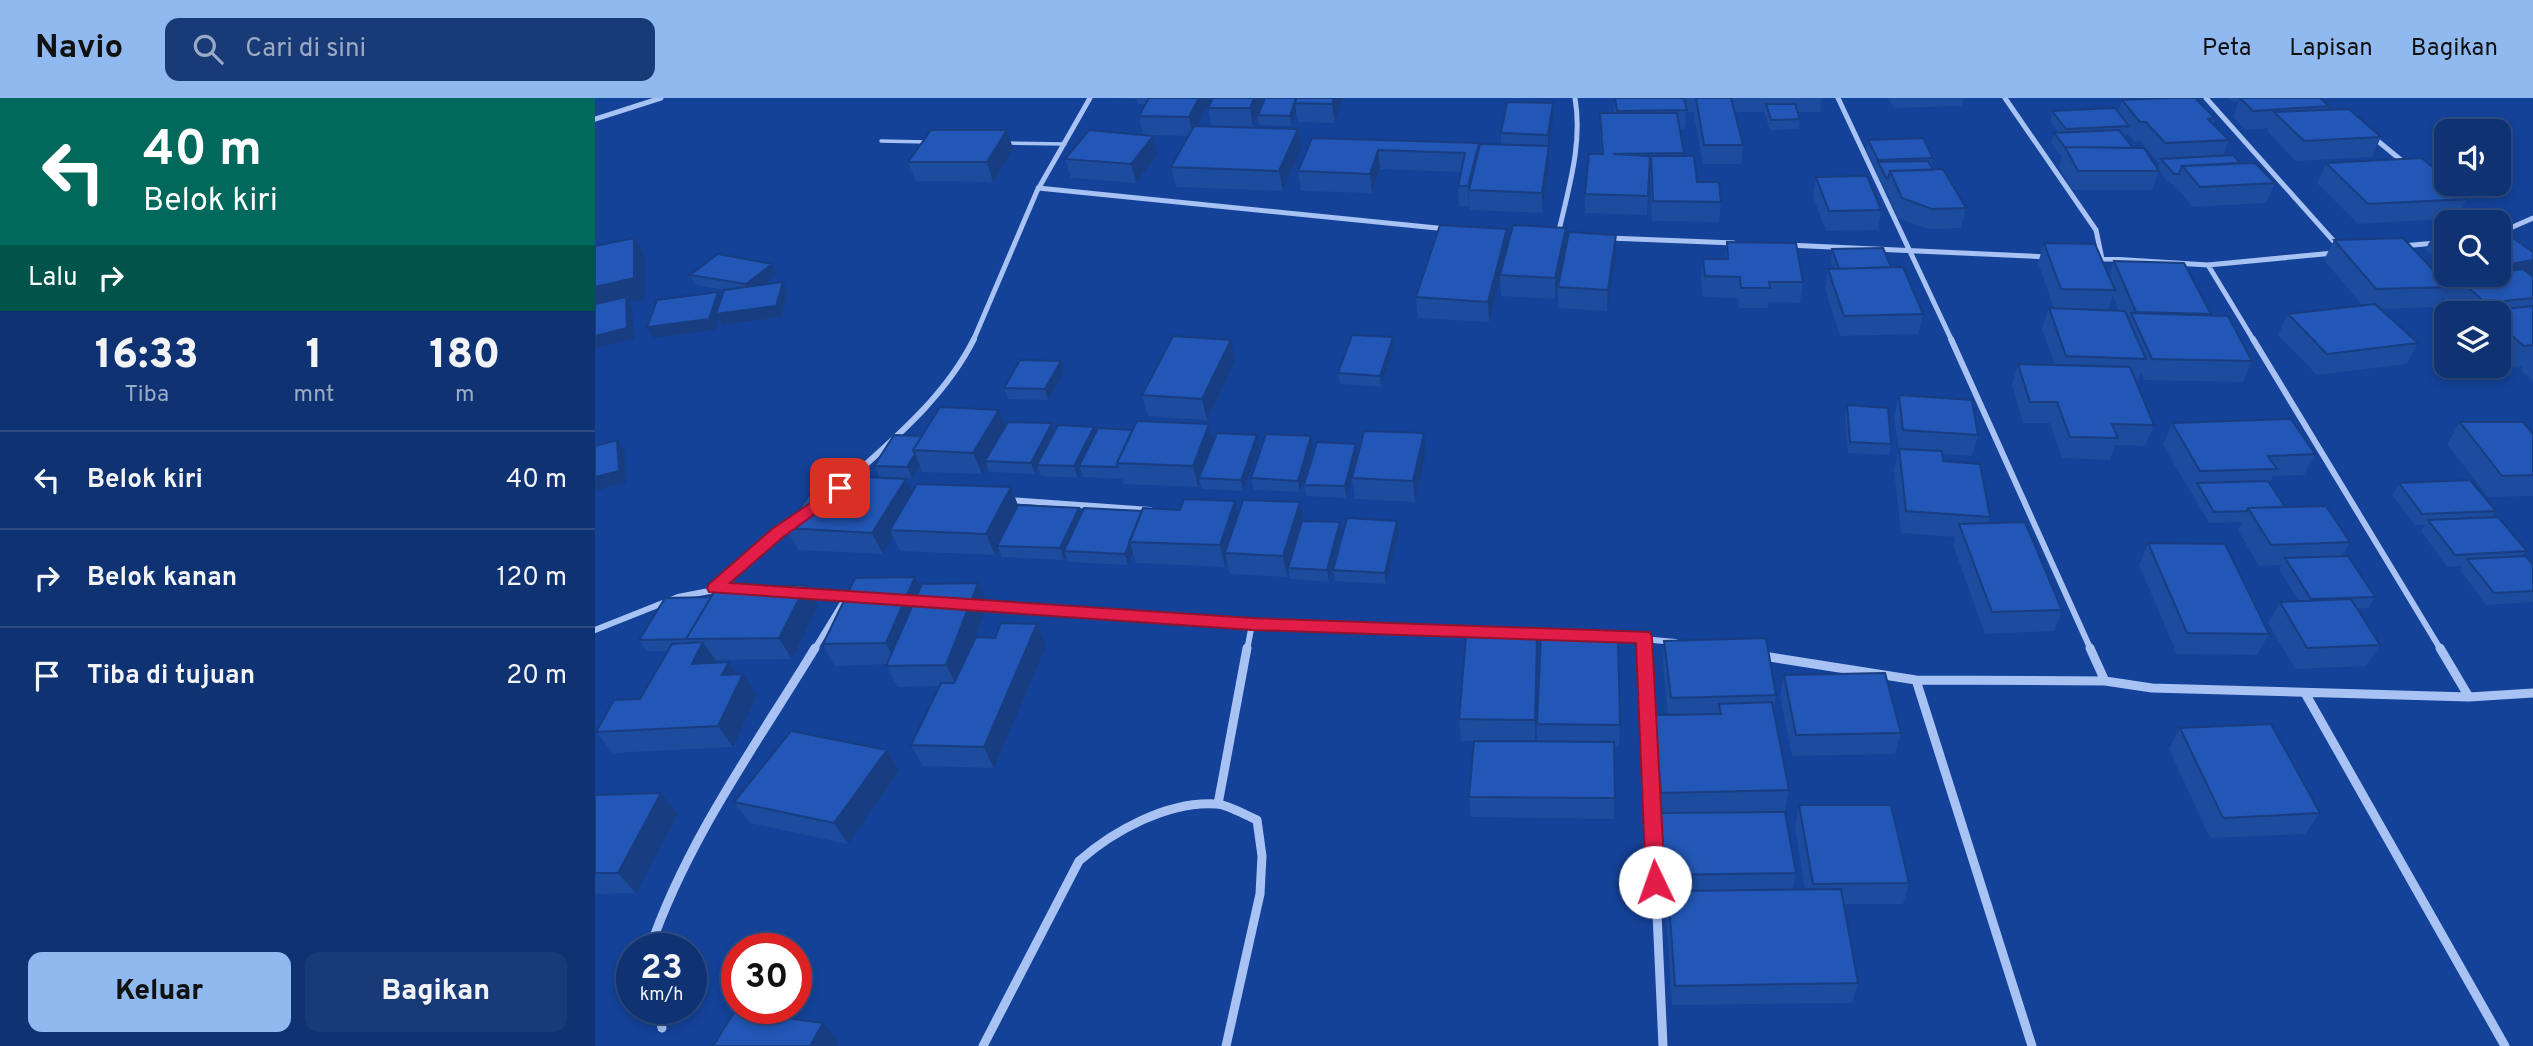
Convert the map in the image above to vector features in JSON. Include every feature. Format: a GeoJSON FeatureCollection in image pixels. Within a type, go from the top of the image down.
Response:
{"type":"FeatureCollection","features":[{"type":"Feature","properties":{"kind":"street"},"geometry":{"type":"LineString","coordinates":[[595,119],[661,98]]}},
{"type":"Feature","properties":{"kind":"street"},"geometry":{"type":"LineString","coordinates":[[854,489],[840,488],[940,392],[960,365],[983,319],[1015,237],[1038,188],[1090,98]]}},
{"type":"Feature","properties":{"kind":"street"},"geometry":{"type":"LineString","coordinates":[[1558,236],[1573,161],[1578,110],[1575,98]]}},
{"type":"Feature","properties":{"kind":"street"},"geometry":{"type":"LineString","coordinates":[[1838,98],[1912,252],[2105,681]]}},
{"type":"Feature","properties":{"kind":"street"},"geometry":{"type":"LineString","coordinates":[[2005,98],[2096,230],[2102,259]]}},
{"type":"Feature","properties":{"kind":"street"},"geometry":{"type":"LineString","coordinates":[[2089,258],[2208,265],[2343,252],[2206,98]]}},
{"type":"Feature","properties":{"kind":"street"},"geometry":{"type":"LineString","coordinates":[[2371,135],[2412,170]]}},
{"type":"Feature","properties":{"kind":"street"},"geometry":{"type":"LineString","coordinates":[[1038,188],[1162,203],[1460,230]]}},
{"type":"Feature","properties":{"kind":"street"},"geometry":{"type":"LineString","coordinates":[[2453,205],[2459,210]]}},
{"type":"Feature","properties":{"kind":"street"},"geometry":{"type":"LineString","coordinates":[[2511,228],[2533,218]]}},
{"type":"Feature","properties":{"kind":"street"},"geometry":{"type":"LineString","coordinates":[[1544,235],[1571,236]]}},
{"type":"Feature","properties":{"kind":"street"},"geometry":{"type":"LineString","coordinates":[[1599,237],[1737,243]]}},
{"type":"Feature","properties":{"kind":"street"},"geometry":{"type":"LineString","coordinates":[[2395,247],[2434,243]]}},
{"type":"Feature","properties":{"kind":"street"},"geometry":{"type":"LineString","coordinates":[[1779,245],[2062,258]]}},
{"type":"Feature","properties":{"kind":"street"},"geometry":{"type":"LineString","coordinates":[[2208,265],[2469,697]]}},
{"type":"Feature","properties":{"kind":"street"},"geometry":{"type":"LineString","coordinates":[[1005,500],[1157,511]]}},
{"type":"Feature","properties":{"kind":"street"},"geometry":{"type":"LineString","coordinates":[[595,630],[715,588],[803,513]]}},
{"type":"Feature","properties":{"kind":"street"},"geometry":{"type":"LineString","coordinates":[[715,588],[728,589]]}},
{"type":"Feature","properties":{"kind":"street"},"geometry":{"type":"LineString","coordinates":[[795,593],[862,597]]}},
{"type":"Feature","properties":{"kind":"street"},"geometry":{"type":"LineString","coordinates":[[654,933],[692,850],[848,596]]}},
{"type":"Feature","properties":{"kind":"street"},"geometry":{"type":"LineString","coordinates":[[973,605],[1252,624],[1644,637],[1685,643]]}},
{"type":"Feature","properties":{"kind":"street"},"geometry":{"type":"LineString","coordinates":[[1218,804],[1252,624]]}},
{"type":"Feature","properties":{"kind":"street"},"geometry":{"type":"LineString","coordinates":[[1644,637],[1663,1046]]}},
{"type":"Feature","properties":{"kind":"street"},"geometry":{"type":"LineString","coordinates":[[1752,654],[1916,680],[2105,681],[2152,688],[2469,697],[2533,693]]}},
{"type":"Feature","properties":{"kind":"street"},"geometry":{"type":"LineString","coordinates":[[1916,680],[2032,1046]]}},
{"type":"Feature","properties":{"kind":"street"},"geometry":{"type":"LineString","coordinates":[[2305,693],[2505,1046]]}},
{"type":"Feature","properties":{"kind":"street"},"geometry":{"type":"LineString","coordinates":[[983,1046],[1079,861],[1100,842],[1137,822],[1180,808],[1218,804],[1257,820],[1262,856],[1260,894],[1226,1046]]}},
{"type":"Feature","properties":{"kind":"street"},"geometry":{"type":"LineString","coordinates":[[661,1024],[662,1028]]}},
{"type":"Feature","properties":{"kind":"lane"},"geometry":{"type":"LineString","coordinates":[[881,141],[933,142]]}},
{"type":"Feature","properties":{"kind":"lane"},"geometry":{"type":"LineString","coordinates":[[999,143],[1065,144]]}},
{"type":"Feature","properties":{"kind":"building"},"geometry":{"type":"Polygon","coordinates":[[[1149,98],[1199,98],[1189,117],[1139,116],[1149,98]]]}},
{"type":"Feature","properties":{"kind":"building"},"geometry":{"type":"Polygon","coordinates":[[[1213,98],[1254,98],[1250,108],[1208,108],[1213,98]]]}},
{"type":"Feature","properties":{"kind":"building"},"geometry":{"type":"Polygon","coordinates":[[[1265,98],[1296,98],[1290,116],[1258,115],[1265,98]]]}},
{"type":"Feature","properties":{"kind":"building"},"geometry":{"type":"Polygon","coordinates":[[[1297,98],[1334,98],[1332,104],[1295,103],[1297,98]]]}},
{"type":"Feature","properties":{"kind":"building"},"geometry":{"type":"Polygon","coordinates":[[[1615,98],[1684,98],[1687,110],[1617,111],[1615,98]]]}},
{"type":"Feature","properties":{"kind":"building"},"geometry":{"type":"Polygon","coordinates":[[[1696,98],[1731,98],[1743,145],[1704,145],[1696,98]]]}},
{"type":"Feature","properties":{"kind":"building"},"geometry":{"type":"Polygon","coordinates":[[[2195,98],[2215,118],[2208,119],[2229,140],[2165,143],[2146,122],[2140,122],[2122,100],[2195,98]]]}},
{"type":"Feature","properties":{"kind":"building"},"geometry":{"type":"Polygon","coordinates":[[[2240,98],[2320,98],[2329,106],[2253,111],[2240,98]]]}},
{"type":"Feature","properties":{"kind":"building"},"geometry":{"type":"Polygon","coordinates":[[[1507,102],[1553,103],[1548,135],[1501,133],[1507,102]]]}},
{"type":"Feature","properties":{"kind":"building"},"geometry":{"type":"Polygon","coordinates":[[[1766,104],[1795,104],[1800,119],[1771,120],[1766,104]]]}},
{"type":"Feature","properties":{"kind":"building"},"geometry":{"type":"Polygon","coordinates":[[[2115,108],[2129,126],[2066,129],[2052,111],[2115,108]]]}},
{"type":"Feature","properties":{"kind":"building"},"geometry":{"type":"Polygon","coordinates":[[[2349,109],[2381,137],[2304,141],[2274,112],[2349,109]]]}},
{"type":"Feature","properties":{"kind":"building"},"geometry":{"type":"Polygon","coordinates":[[[1600,113],[1677,113],[1684,153],[1613,154],[1650,156],[1648,196],[1585,194],[1589,154],[1603,154],[1600,113]]]}},
{"type":"Feature","properties":{"kind":"building"},"geometry":{"type":"Polygon","coordinates":[[[1194,126],[1298,129],[1279,171],[1171,167],[1194,126]]]}},
{"type":"Feature","properties":{"kind":"building"},"geometry":{"type":"Polygon","coordinates":[[[931,130],[1007,130],[987,162],[908,162],[931,130]]]}},
{"type":"Feature","properties":{"kind":"building"},"geometry":{"type":"Polygon","coordinates":[[[1089,130],[1153,136],[1131,164],[1065,159],[1089,130]]]}},
{"type":"Feature","properties":{"kind":"building"},"geometry":{"type":"Polygon","coordinates":[[[2119,130],[2133,148],[2065,147],[2054,133],[2119,130]]]}},
{"type":"Feature","properties":{"kind":"building"},"geometry":{"type":"Polygon","coordinates":[[[1312,138],[1479,143],[1468,186],[1458,186],[1465,153],[1378,150],[1370,174],[1298,171],[1312,138]]]}},
{"type":"Feature","properties":{"kind":"building"},"geometry":{"type":"Polygon","coordinates":[[[1923,138],[1933,158],[1878,160],[1868,140],[1923,138]]]}},
{"type":"Feature","properties":{"kind":"building"},"geometry":{"type":"Polygon","coordinates":[[[1480,144],[1549,146],[1542,193],[1469,190],[1480,144]]]}},
{"type":"Feature","properties":{"kind":"building"},"geometry":{"type":"Polygon","coordinates":[[[2065,147],[2144,148],[2159,171],[2078,171],[2065,147]]]}},
{"type":"Feature","properties":{"kind":"building"},"geometry":{"type":"Polygon","coordinates":[[[2233,155],[2240,163],[2182,166],[2179,174],[2174,174],[2161,159],[2233,155]]]}},
{"type":"Feature","properties":{"kind":"building"},"geometry":{"type":"Polygon","coordinates":[[[1651,156],[1694,156],[1697,182],[1719,182],[1721,202],[1653,201],[1651,156]]]}},
{"type":"Feature","properties":{"kind":"building"},"geometry":{"type":"Polygon","coordinates":[[[2422,158],[2434,169],[2434,196],[2464,196],[2467,199],[2368,204],[2326,163],[2422,158]]]}},
{"type":"Feature","properties":{"kind":"building"},"geometry":{"type":"Polygon","coordinates":[[[1928,161],[1933,170],[1890,171],[1888,179],[1878,162],[1928,161]]]}},
{"type":"Feature","properties":{"kind":"building"},"geometry":{"type":"Polygon","coordinates":[[[2255,163],[2275,183],[2200,187],[2182,166],[2255,163]]]}},
{"type":"Feature","properties":{"kind":"building"},"geometry":{"type":"Polygon","coordinates":[[[1943,169],[1966,208],[1932,209],[1902,198],[1890,171],[1943,169]]]}},
{"type":"Feature","properties":{"kind":"building"},"geometry":{"type":"Polygon","coordinates":[[[1867,176],[1881,210],[1829,211],[1816,177],[1867,176]]]}},
{"type":"Feature","properties":{"kind":"building"},"geometry":{"type":"Polygon","coordinates":[[[1440,225],[1507,229],[1488,302],[1416,297],[1440,225]]]}},
{"type":"Feature","properties":{"kind":"building"},"geometry":{"type":"Polygon","coordinates":[[[1513,225],[1566,228],[1555,278],[1500,275],[1513,225]]]}},
{"type":"Feature","properties":{"kind":"building"},"geometry":{"type":"Polygon","coordinates":[[[1569,232],[1616,235],[1608,290],[1558,287],[1569,232]]]}},
{"type":"Feature","properties":{"kind":"building"},"geometry":{"type":"Polygon","coordinates":[[[2511,236],[2533,252],[2533,260],[2511,264],[2511,236]]]}},
{"type":"Feature","properties":{"kind":"building"},"geometry":{"type":"Polygon","coordinates":[[[634,238],[634,278],[595,287],[595,246],[634,238]]]}},
{"type":"Feature","properties":{"kind":"building"},"geometry":{"type":"Polygon","coordinates":[[[2403,238],[2434,271],[2434,287],[2449,287],[2376,289],[2334,240],[2403,238]]]}},
{"type":"Feature","properties":{"kind":"building"},"geometry":{"type":"Polygon","coordinates":[[[1727,242],[1796,243],[1803,282],[1769,282],[1770,288],[1741,288],[1740,277],[1705,276],[1703,259],[1728,259],[1727,242]]]}},
{"type":"Feature","properties":{"kind":"building"},"geometry":{"type":"Polygon","coordinates":[[[2044,243],[2095,244],[2115,290],[2061,289],[2044,243]]]}},
{"type":"Feature","properties":{"kind":"building"},"geometry":{"type":"Polygon","coordinates":[[[1883,248],[1891,267],[1839,269],[1832,249],[1883,248]]]}},
{"type":"Feature","properties":{"kind":"building"},"geometry":{"type":"Polygon","coordinates":[[[718,254],[772,264],[746,284],[690,275],[718,254]]]}},
{"type":"Feature","properties":{"kind":"building"},"geometry":{"type":"Polygon","coordinates":[[[2114,261],[2184,263],[2211,314],[2136,312],[2114,261]]]}},
{"type":"Feature","properties":{"kind":"building"},"geometry":{"type":"Polygon","coordinates":[[[1903,267],[1923,314],[1844,316],[1828,269],[1903,267]]]}},
{"type":"Feature","properties":{"kind":"building"},"geometry":{"type":"Polygon","coordinates":[[[2523,269],[2533,277],[2533,298],[2484,301],[2468,287],[2511,287],[2511,270],[2523,269]]]}},
{"type":"Feature","properties":{"kind":"building"},"geometry":{"type":"Polygon","coordinates":[[[783,282],[776,306],[716,314],[724,290],[783,282]]]}},
{"type":"Feature","properties":{"kind":"building"},"geometry":{"type":"Polygon","coordinates":[[[718,292],[709,319],[647,327],[657,300],[718,292]]]}},
{"type":"Feature","properties":{"kind":"building"},"geometry":{"type":"Polygon","coordinates":[[[626,297],[627,328],[595,336],[595,304],[626,297]]]}},
{"type":"Feature","properties":{"kind":"building"},"geometry":{"type":"Polygon","coordinates":[[[2375,304],[2418,343],[2327,354],[2288,314],[2375,304]]]}},
{"type":"Feature","properties":{"kind":"building"},"geometry":{"type":"Polygon","coordinates":[[[2533,306],[2533,345],[2524,346],[2511,335],[2511,308],[2533,306]]]}},
{"type":"Feature","properties":{"kind":"building"},"geometry":{"type":"Polygon","coordinates":[[[2049,308],[2125,311],[2146,359],[2066,356],[2049,308]]]}},
{"type":"Feature","properties":{"kind":"building"},"geometry":{"type":"Polygon","coordinates":[[[2131,313],[2228,316],[2252,361],[2152,359],[2131,313]]]}},
{"type":"Feature","properties":{"kind":"building"},"geometry":{"type":"Polygon","coordinates":[[[1352,335],[1393,337],[1380,376],[1338,373],[1352,335]]]}},
{"type":"Feature","properties":{"kind":"building"},"geometry":{"type":"Polygon","coordinates":[[[1173,336],[1231,340],[1202,399],[1142,395],[1173,336]]]}},
{"type":"Feature","properties":{"kind":"building"},"geometry":{"type":"Polygon","coordinates":[[[1020,360],[1061,361],[1045,389],[1004,388],[1020,360]]]}},
{"type":"Feature","properties":{"kind":"building"},"geometry":{"type":"Polygon","coordinates":[[[2018,364],[2130,367],[2154,425],[2112,424],[2118,438],[2070,437],[2057,402],[2030,402],[2018,364]]]}},
{"type":"Feature","properties":{"kind":"building"},"geometry":{"type":"Polygon","coordinates":[[[1899,395],[1972,400],[1978,435],[1903,430],[1899,395]]]}},
{"type":"Feature","properties":{"kind":"building"},"geometry":{"type":"Polygon","coordinates":[[[1847,405],[1888,408],[1891,444],[1850,442],[1847,405]]]}},
{"type":"Feature","properties":{"kind":"building"},"geometry":{"type":"Polygon","coordinates":[[[940,407],[999,410],[973,453],[913,450],[940,407]]]}},
{"type":"Feature","properties":{"kind":"building"},"geometry":{"type":"Polygon","coordinates":[[[2291,419],[2315,454],[2268,456],[2277,469],[2200,471],[2172,423],[2291,419]]]}},
{"type":"Feature","properties":{"kind":"building"},"geometry":{"type":"Polygon","coordinates":[[[1137,421],[1209,424],[1193,466],[1117,463],[1137,421]]]}},
{"type":"Feature","properties":{"kind":"building"},"geometry":{"type":"Polygon","coordinates":[[[1008,422],[1052,423],[1031,463],[985,461],[1008,422]]]}},
{"type":"Feature","properties":{"kind":"building"},"geometry":{"type":"Polygon","coordinates":[[[2460,422],[2523,422],[2533,434],[2533,475],[2502,476],[2460,422]]]}},
{"type":"Feature","properties":{"kind":"building"},"geometry":{"type":"Polygon","coordinates":[[[1058,425],[1094,427],[1074,466],[1037,465],[1058,425]]]}},
{"type":"Feature","properties":{"kind":"building"},"geometry":{"type":"Polygon","coordinates":[[[1098,428],[1132,430],[1117,467],[1079,466],[1098,428]]]}},
{"type":"Feature","properties":{"kind":"building"},"geometry":{"type":"Polygon","coordinates":[[[1364,431],[1424,433],[1413,481],[1352,478],[1364,431]]]}},
{"type":"Feature","properties":{"kind":"building"},"geometry":{"type":"Polygon","coordinates":[[[1217,433],[1257,435],[1241,480],[1199,478],[1217,433]]]}},
{"type":"Feature","properties":{"kind":"building"},"geometry":{"type":"Polygon","coordinates":[[[1266,434],[1311,436],[1298,481],[1251,478],[1266,434]]]}},
{"type":"Feature","properties":{"kind":"building"},"geometry":{"type":"Polygon","coordinates":[[[894,435],[922,436],[907,467],[874,466],[894,435]]]}},
{"type":"Feature","properties":{"kind":"building"},"geometry":{"type":"Polygon","coordinates":[[[617,440],[619,471],[595,477],[595,446],[617,440]]]}},
{"type":"Feature","properties":{"kind":"building"},"geometry":{"type":"Polygon","coordinates":[[[1317,442],[1356,444],[1345,486],[1304,485],[1317,442]]]}},
{"type":"Feature","properties":{"kind":"building"},"geometry":{"type":"Polygon","coordinates":[[[1899,449],[1942,451],[1943,461],[1980,464],[1990,517],[1906,511],[1899,449]]]}},
{"type":"Feature","properties":{"kind":"building"},"geometry":{"type":"Polygon","coordinates":[[[823,475],[906,479],[872,533],[786,528],[823,475]]]}},
{"type":"Feature","properties":{"kind":"building"},"geometry":{"type":"Polygon","coordinates":[[[2470,480],[2496,511],[2422,514],[2399,483],[2470,480]]]}},
{"type":"Feature","properties":{"kind":"building"},"geometry":{"type":"Polygon","coordinates":[[[2268,481],[2285,507],[2214,512],[2197,483],[2268,481]]]}},
{"type":"Feature","properties":{"kind":"building"},"geometry":{"type":"Polygon","coordinates":[[[917,484],[1011,487],[986,534],[890,530],[917,484]]]}},
{"type":"Feature","properties":{"kind":"building"},"geometry":{"type":"Polygon","coordinates":[[[1184,499],[1235,501],[1220,545],[1129,542],[1143,508],[1180,510],[1184,499]]]}},
{"type":"Feature","properties":{"kind":"building"},"geometry":{"type":"Polygon","coordinates":[[[1243,500],[1300,502],[1283,556],[1225,553],[1243,500]]]}},
{"type":"Feature","properties":{"kind":"building"},"geometry":{"type":"Polygon","coordinates":[[[1018,505],[1079,508],[1060,548],[997,546],[1018,505]]]}},
{"type":"Feature","properties":{"kind":"building"},"geometry":{"type":"Polygon","coordinates":[[[2326,506],[2350,542],[2271,545],[2248,508],[2326,506]]]}},
{"type":"Feature","properties":{"kind":"building"},"geometry":{"type":"Polygon","coordinates":[[[1084,508],[1142,511],[1125,554],[1064,551],[1084,508]]]}},
{"type":"Feature","properties":{"kind":"building"},"geometry":{"type":"Polygon","coordinates":[[[2498,517],[2527,551],[2455,555],[2428,520],[2498,517]]]}},
{"type":"Feature","properties":{"kind":"building"},"geometry":{"type":"Polygon","coordinates":[[[1347,518],[1397,521],[1385,573],[1333,570],[1347,518]]]}},
{"type":"Feature","properties":{"kind":"building"},"geometry":{"type":"Polygon","coordinates":[[[1302,521],[1340,522],[1327,570],[1288,568],[1302,521]]]}},
{"type":"Feature","properties":{"kind":"building"},"geometry":{"type":"Polygon","coordinates":[[[2025,522],[2062,610],[1992,612],[1959,524],[2025,522]]]}},
{"type":"Feature","properties":{"kind":"building"},"geometry":{"type":"Polygon","coordinates":[[[2148,543],[2225,544],[2269,634],[2187,633],[2148,543]]]}},
{"type":"Feature","properties":{"kind":"building"},"geometry":{"type":"Polygon","coordinates":[[[2348,556],[2375,597],[2311,599],[2285,558],[2348,556]]]}},
{"type":"Feature","properties":{"kind":"building"},"geometry":{"type":"Polygon","coordinates":[[[2526,556],[2533,565],[2533,591],[2494,593],[2467,559],[2526,556]]]}},
{"type":"Feature","properties":{"kind":"building"},"geometry":{"type":"Polygon","coordinates":[[[915,577],[886,643],[823,644],[855,578],[915,577]]]}},
{"type":"Feature","properties":{"kind":"building"},"geometry":{"type":"Polygon","coordinates":[[[978,583],[946,665],[886,666],[922,584],[978,583]]]}},
{"type":"Feature","properties":{"kind":"building"},"geometry":{"type":"Polygon","coordinates":[[[806,585],[779,638],[686,639],[717,587],[806,585]]]}},
{"type":"Feature","properties":{"kind":"building"},"geometry":{"type":"Polygon","coordinates":[[[711,597],[686,639],[691,639],[639,640],[665,598],[711,597]]]}},
{"type":"Feature","properties":{"kind":"building"},"geometry":{"type":"Polygon","coordinates":[[[2351,599],[2380,645],[2307,648],[2280,602],[2351,599]]]}},
{"type":"Feature","properties":{"kind":"building"},"geometry":{"type":"Polygon","coordinates":[[[1001,623],[1037,624],[984,747],[911,745],[941,683],[954,683],[976,637],[995,638],[1001,623]]]}},
{"type":"Feature","properties":{"kind":"building"},"geometry":{"type":"Polygon","coordinates":[[[1541,634],[1618,635],[1620,725],[1537,724],[1541,634]]]}},
{"type":"Feature","properties":{"kind":"building"},"geometry":{"type":"Polygon","coordinates":[[[1466,637],[1537,638],[1535,720],[1459,719],[1466,637]]]}},
{"type":"Feature","properties":{"kind":"building"},"geometry":{"type":"Polygon","coordinates":[[[1766,638],[1776,695],[1671,698],[1664,641],[1766,638]]]}},
{"type":"Feature","properties":{"kind":"building"},"geometry":{"type":"Polygon","coordinates":[[[703,642],[692,664],[729,662],[722,675],[743,674],[718,726],[596,732],[614,700],[640,699],[672,644],[703,642]]]}},
{"type":"Feature","properties":{"kind":"building"},"geometry":{"type":"Polygon","coordinates":[[[1885,673],[1901,733],[1796,735],[1784,675],[1885,673]]]}},
{"type":"Feature","properties":{"kind":"building"},"geometry":{"type":"Polygon","coordinates":[[[1772,702],[1789,790],[1661,793],[1654,715],[1721,714],[1719,704],[1772,702]]]}},
{"type":"Feature","properties":{"kind":"building"},"geometry":{"type":"Polygon","coordinates":[[[2271,724],[2320,813],[2223,818],[2180,728],[2271,724]]]}},
{"type":"Feature","properties":{"kind":"building"},"geometry":{"type":"Polygon","coordinates":[[[791,731],[887,750],[834,823],[734,802],[791,731]]]}},
{"type":"Feature","properties":{"kind":"building"},"geometry":{"type":"Polygon","coordinates":[[[1474,741],[1614,742],[1615,798],[1469,797],[1474,741]]]}},
{"type":"Feature","properties":{"kind":"building"},"geometry":{"type":"Polygon","coordinates":[[[661,793],[618,873],[595,873],[595,795],[661,793]]]}},
{"type":"Feature","properties":{"kind":"building"},"geometry":{"type":"Polygon","coordinates":[[[1799,805],[1891,805],[1909,883],[1813,884],[1799,805]]]}},
{"type":"Feature","properties":{"kind":"building"},"geometry":{"type":"Polygon","coordinates":[[[1785,812],[1796,873],[1661,875],[1657,813],[1785,812]]]}},
{"type":"Feature","properties":{"kind":"building"},"geometry":{"type":"Polygon","coordinates":[[[1841,889],[1858,983],[1675,986],[1668,891],[1841,889]]]}},
{"type":"Feature","properties":{"kind":"building"},"geometry":{"type":"Polygon","coordinates":[[[823,1023],[810,1046],[713,1046],[727,1024],[823,1023]]]}},
{"type":"Feature","properties":{"kind":"route"},"geometry":{"type":"LineString","coordinates":[[840,488],[778,533],[715,588],[1252,624],[1644,637],[1655,882]]}}]}
